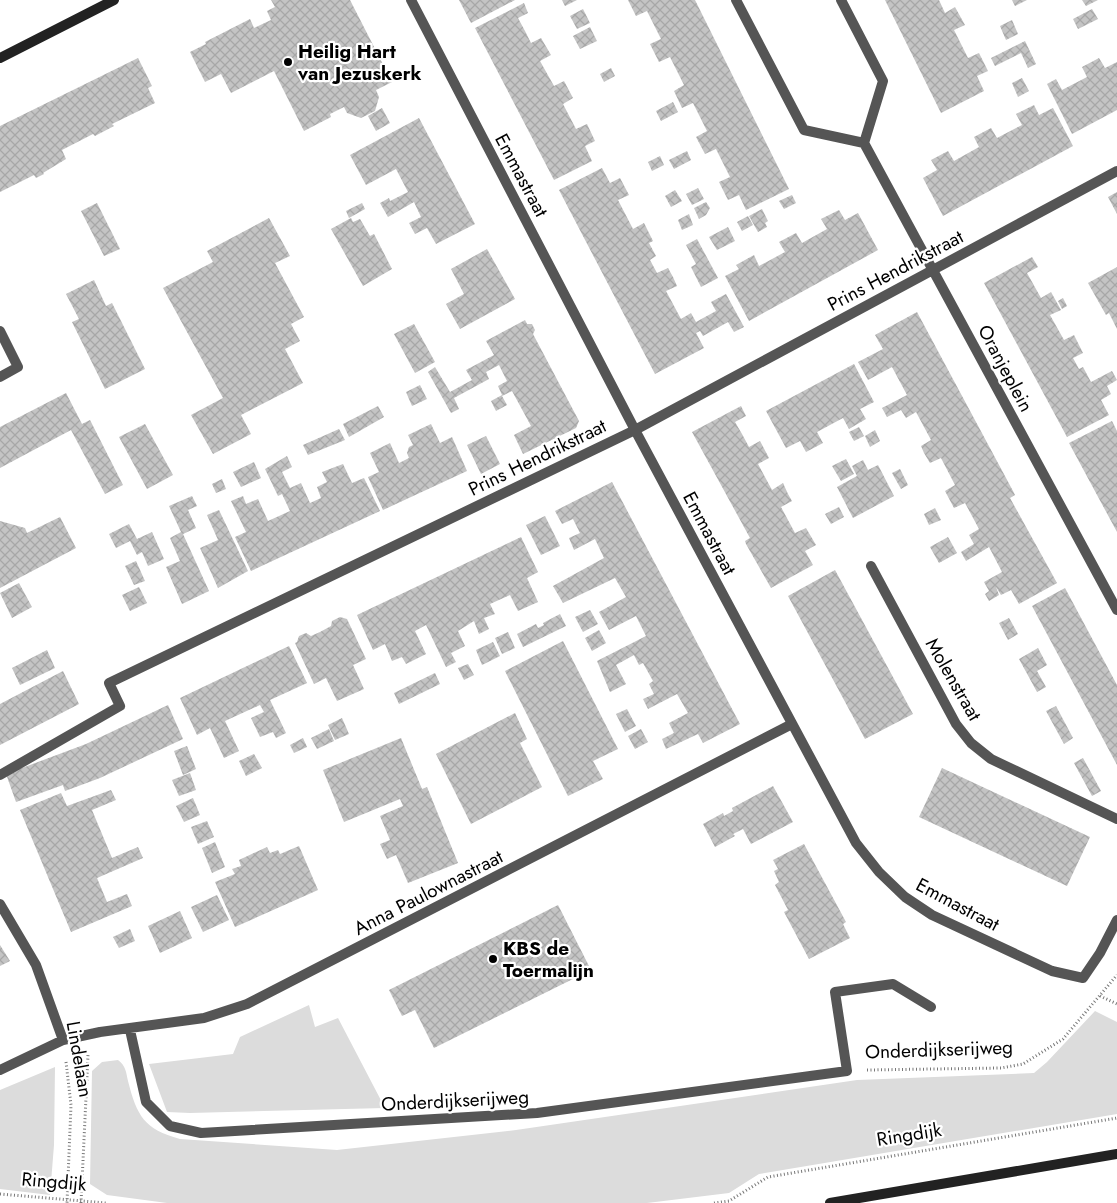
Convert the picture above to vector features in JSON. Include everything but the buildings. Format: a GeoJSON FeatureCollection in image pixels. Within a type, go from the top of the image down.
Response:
{"type":"FeatureCollection","features":[{"type":"Feature","properties":{"kind":"main road"},"geometry":{"type":"LineString","coordinates":[[0,58],[113,0]]}},
{"type":"Feature","properties":{"kind":"main road"},"geometry":{"type":"LineString","coordinates":[[830,1203],[1117,1154]]}},
{"type":"Feature","properties":{"kind":"street","name":"Emmastraat"},"geometry":{"type":"LineString","coordinates":[[411,0],[635,430],[856,843],[879,872],[905,897],[932,915],[1052,971],[1083,978],[1100,953],[1117,920]]}},
{"type":"Feature","properties":{"kind":"street"},"geometry":{"type":"LineString","coordinates":[[736,0],[804,130],[864,143],[883,80],[841,0]]}},
{"type":"Feature","properties":{"kind":"street","name":"Oranjeplein"},"geometry":{"type":"LineString","coordinates":[[864,143],[1117,610]]}},
{"type":"Feature","properties":{"kind":"street","name":"Prins Hendrikstraat"},"geometry":{"type":"LineString","coordinates":[[0,775],[120,706],[109,683],[635,430],[1117,170]]}},
{"type":"Feature","properties":{"kind":"street"},"geometry":{"type":"LineString","coordinates":[[0,331],[18,367],[0,378]]}},
{"type":"Feature","properties":{"kind":"street","name":"Molenstraat"},"geometry":{"type":"LineString","coordinates":[[871,566],[956,724],[971,742],[991,758],[1117,819]]}},
{"type":"Feature","properties":{"kind":"street","name":"Anna Paulownastraat"},"geometry":{"type":"LineString","coordinates":[[63,1040],[204,1018],[247,1004],[792,724]]}},
{"type":"Feature","properties":{"kind":"street","name":"Lindelaan"},"geometry":{"type":"LineString","coordinates":[[0,904],[36,964],[63,1040]]}},
{"type":"Feature","properties":{"kind":"street","name":"Onderdijkserijweg"},"geometry":{"type":"LineString","coordinates":[[130,1030],[146,1102],[170,1126],[201,1133],[537,1113],[847,1071],[835,992],[893,984],[931,1008]]}},
{"type":"Feature","properties":{"kind":"street"},"geometry":{"type":"LineString","coordinates":[[0,1070],[63,1040]]}},
{"type":"Feature","properties":{"kind":"path","name":"Onderdijkserijweg"},"geometry":{"type":"LineString","coordinates":[[847,1071],[1001,1068],[1023,1064],[1063,1038],[1117,975]]}},
{"type":"Feature","properties":{"kind":"path"},"geometry":{"type":"LineString","coordinates":[[1100,996],[1117,1004]]}},
{"type":"Feature","properties":{"kind":"path"},"geometry":{"type":"LineString","coordinates":[[81,1202],[89,1035]]}},
{"type":"Feature","properties":{"kind":"path","name":"Lindelaan"},"geometry":{"type":"LineString","coordinates":[[63,1040],[71,1105],[67,1201]]}},
{"type":"Feature","properties":{"kind":"path","name":"Ringdijk"},"geometry":{"type":"LineString","coordinates":[[714,1203],[729,1201],[768,1177],[1117,1118]]}},
{"type":"Feature","properties":{"kind":"path","name":"Ringdijk"},"geometry":{"type":"LineString","coordinates":[[0,1194],[106,1203]]}},
{"type":"Feature","properties":{"kind":"shaded area"},"geometry":{"type":"Polygon","coordinates":[[[309,1005],[315,1027],[338,1018],[385,1108],[167,1112],[149,1064],[233,1054],[240,1037],[309,1005]]]}},
{"type":"Feature","properties":{"kind":"shaded area"},"geometry":{"type":"Polygon","coordinates":[[[1095,1011],[1117,1022],[1117,1114],[759,1174],[729,1193],[647,1203],[167,1203],[107,1195],[90,1184],[92,1071],[102,1062],[118,1060],[121,1062],[139,1112],[150,1125],[168,1135],[180,1139],[337,1150],[516,1130],[857,1080],[1034,1073],[1047,1062],[1095,1011]]]}},
{"type":"Feature","properties":{"kind":"shaded area"},"geometry":{"type":"Polygon","coordinates":[[[55,1067],[54,1145],[50,1195],[0,1189],[0,1090],[55,1067]]]}},
{"type":"Feature","properties":{"kind":"place","name":"Heilig Hart van Jezuskerk"},"geometry":{"type":"Point","coordinates":[288,62]}},
{"type":"Feature","properties":{"kind":"place","name":"KBS de Toermalijn"},"geometry":{"type":"Point","coordinates":[493,959]}}]}
